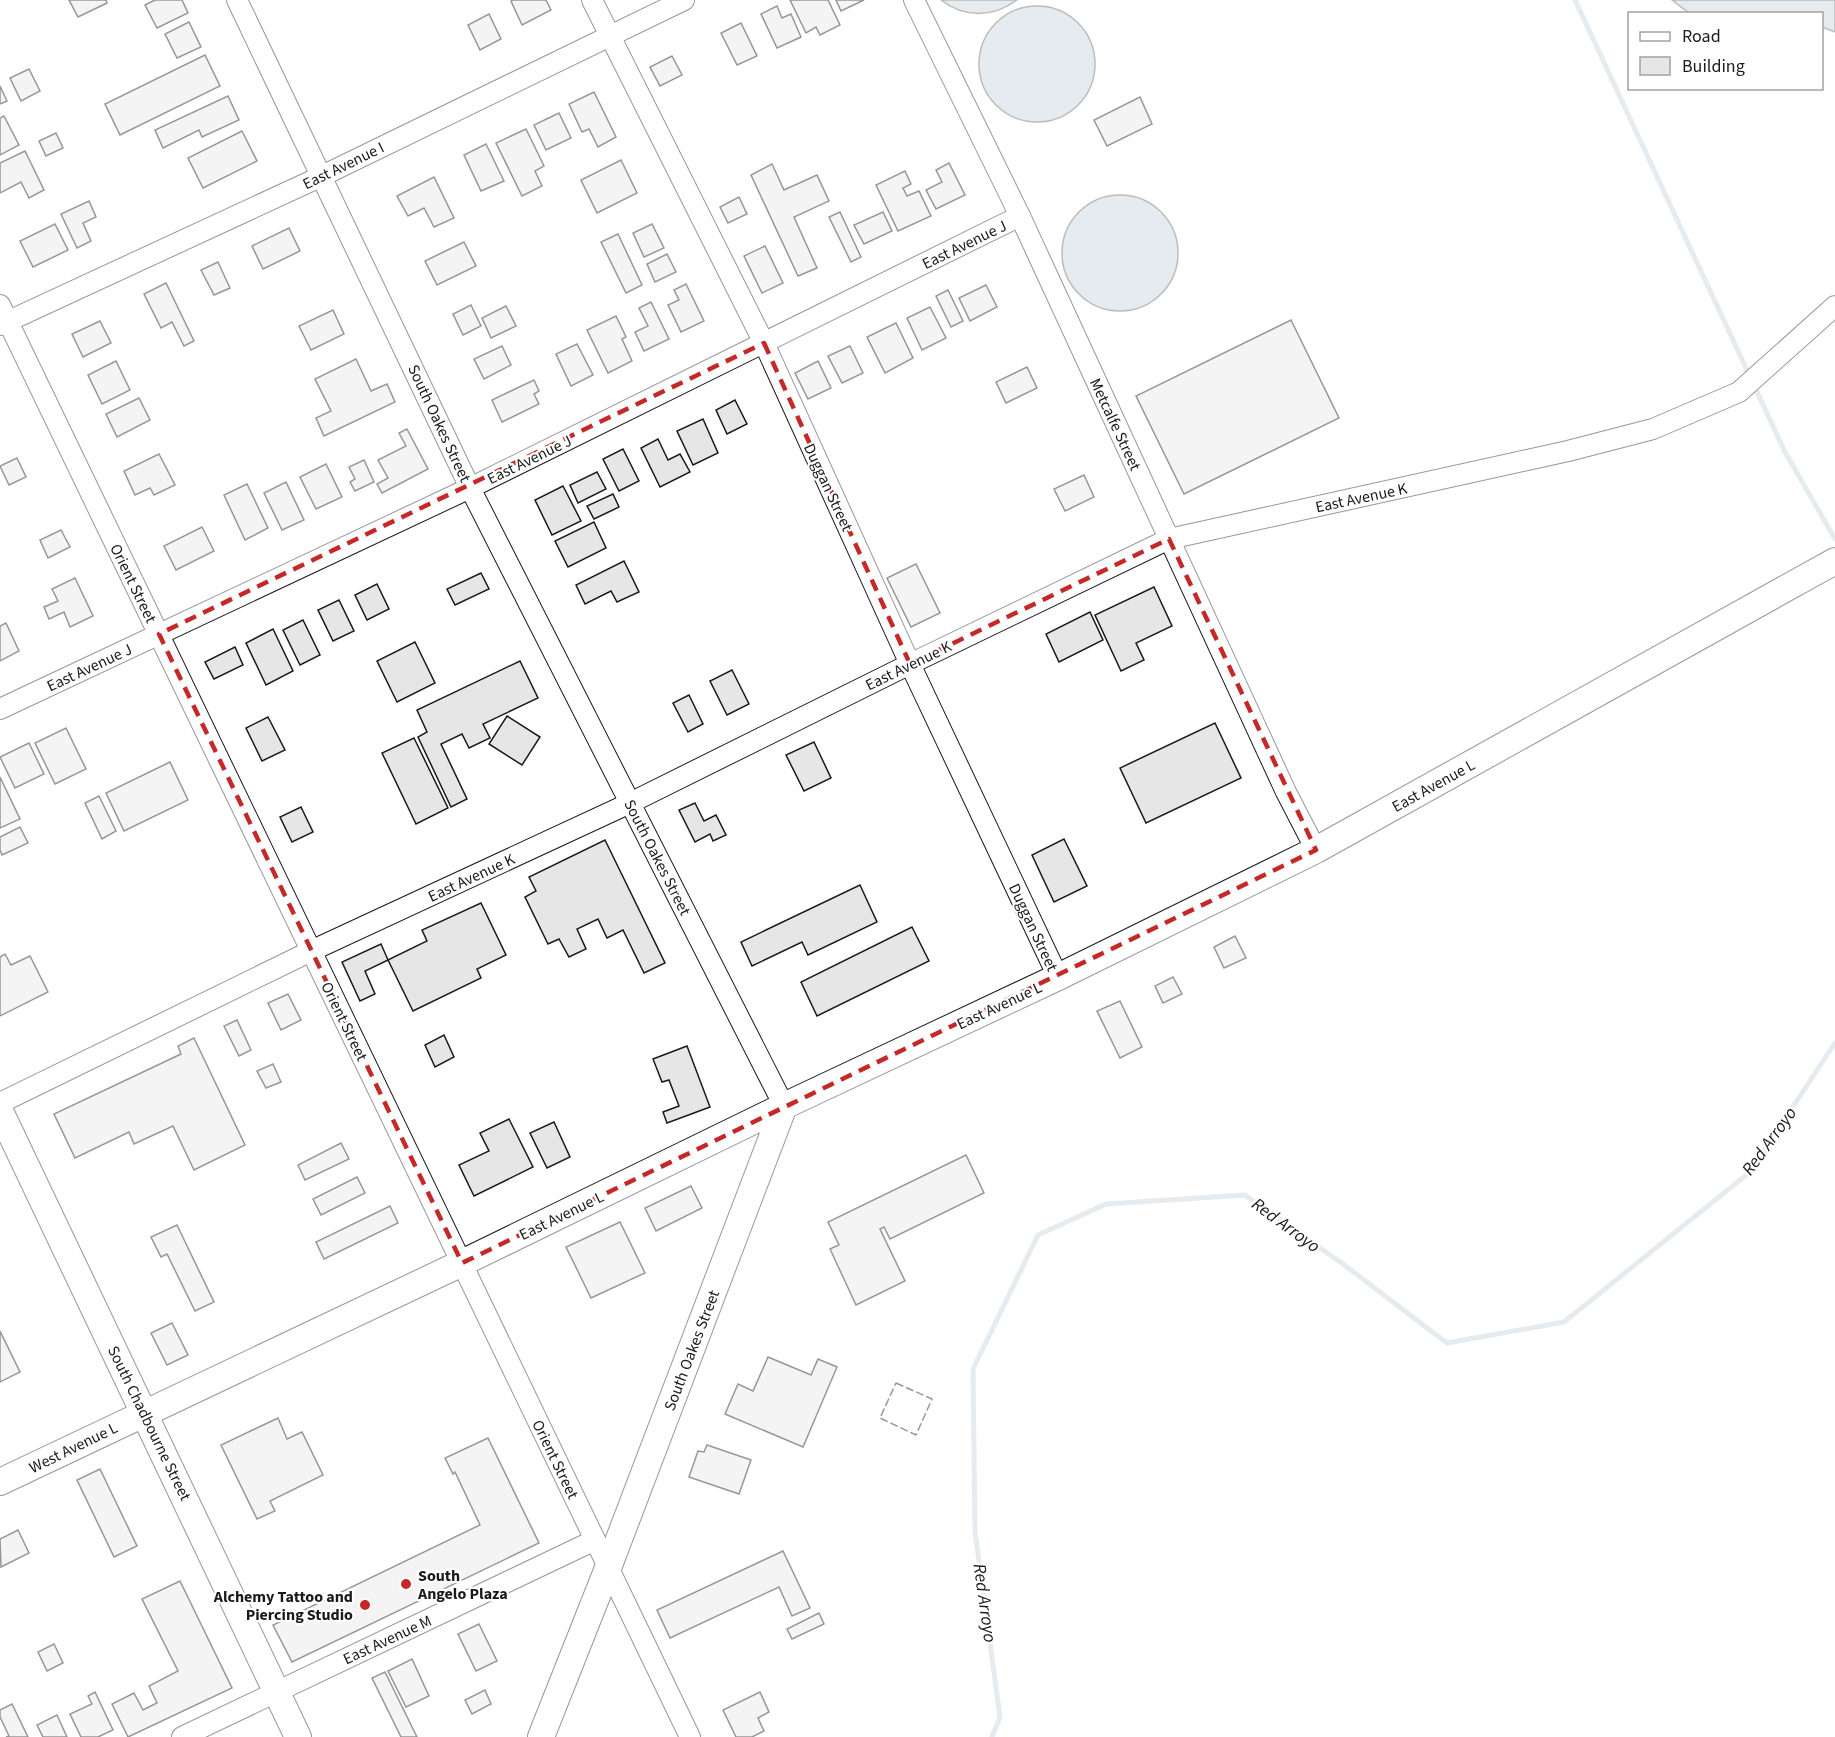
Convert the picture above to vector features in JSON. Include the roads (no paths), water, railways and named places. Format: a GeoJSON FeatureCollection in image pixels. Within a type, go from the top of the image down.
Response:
{"type":"FeatureCollection","features":[{"type":"Feature","properties":{"kind":"main road","name":"East Avenue L"},"geometry":{"type":"LineString","coordinates":[[145,1412],[462,1263],[784,1106],[1058,977],[1316,850],[1835,561]]}},
{"type":"Feature","properties":{"kind":"main road","name":"South Oakes Street"},"geometry":{"type":"LineString","coordinates":[[541,1737],[784,1106]]}},
{"type":"Feature","properties":{"kind":"main road","name":"South Chadbourne Street"},"geometry":{"type":"LineString","coordinates":[[0,1111],[298,1737]]}},
{"type":"Feature","properties":{"kind":"main road","name":"West Avenue L"},"geometry":{"type":"LineString","coordinates":[[0,1482],[145,1412]]}},
{"type":"Feature","properties":{"kind":"street","name":"South Oakes Street"},"geometry":{"type":"LineString","coordinates":[[237,0],[470,488],[784,1106]]}},
{"type":"Feature","properties":{"kind":"street","name":"Duggan Street"},"geometry":{"type":"LineString","coordinates":[[592,0],[764,343],[910,664],[1058,977]]}},
{"type":"Feature","properties":{"kind":"street","name":"East Avenue I"},"geometry":{"type":"LineString","coordinates":[[3,317],[322,176],[684,0]]}},
{"type":"Feature","properties":{"kind":"street","name":"Metcalfe Street"},"geometry":{"type":"LineString","coordinates":[[914,0],[1020,216],[1286,792],[1316,850]]}},
{"type":"Feature","properties":{"kind":"street","name":"East Avenue J"},"geometry":{"type":"LineString","coordinates":[[0,709],[470,488],[1020,216]]}},
{"type":"Feature","properties":{"kind":"street","name":"East Avenue K"},"geometry":{"type":"LineString","coordinates":[[0,1103],[311,951],[630,803],[1169,539],[1579,448],[1653,429],[1740,391],[1835,306]]}},
{"type":"Feature","properties":{"kind":"street","name":"Orient Street"},"geometry":{"type":"LineString","coordinates":[[3,317],[159,634],[690,1737]]}},
{"type":"Feature","properties":{"kind":"street","name":"East Avenue M"},"geometry":{"type":"LineString","coordinates":[[182,1737],[595,1540]]}},
{"type":"Feature","properties":{"kind":"waterway"},"geometry":{"type":"LineString","coordinates":[[1575,0],[1785,452],[1835,539]]}},
{"type":"Feature","properties":{"kind":"waterway","name":"Red Arroyo"},"geometry":{"type":"LineString","coordinates":[[992,1737],[1000,1717],[975,1532],[973,1369],[1038,1235],[1106,1204],[1245,1195],[1343,1264],[1447,1343],[1564,1322],[1750,1172],[1835,1043]]}},
{"type":"Feature","properties":{"kind":"place","name":"South Angelo Plaza"},"geometry":{"type":"Point","coordinates":[406,1584]}},
{"type":"Feature","properties":{"kind":"place","name":"Alchemy Tattoo and Piercing Studio"},"geometry":{"type":"Point","coordinates":[365,1605]}}]}
